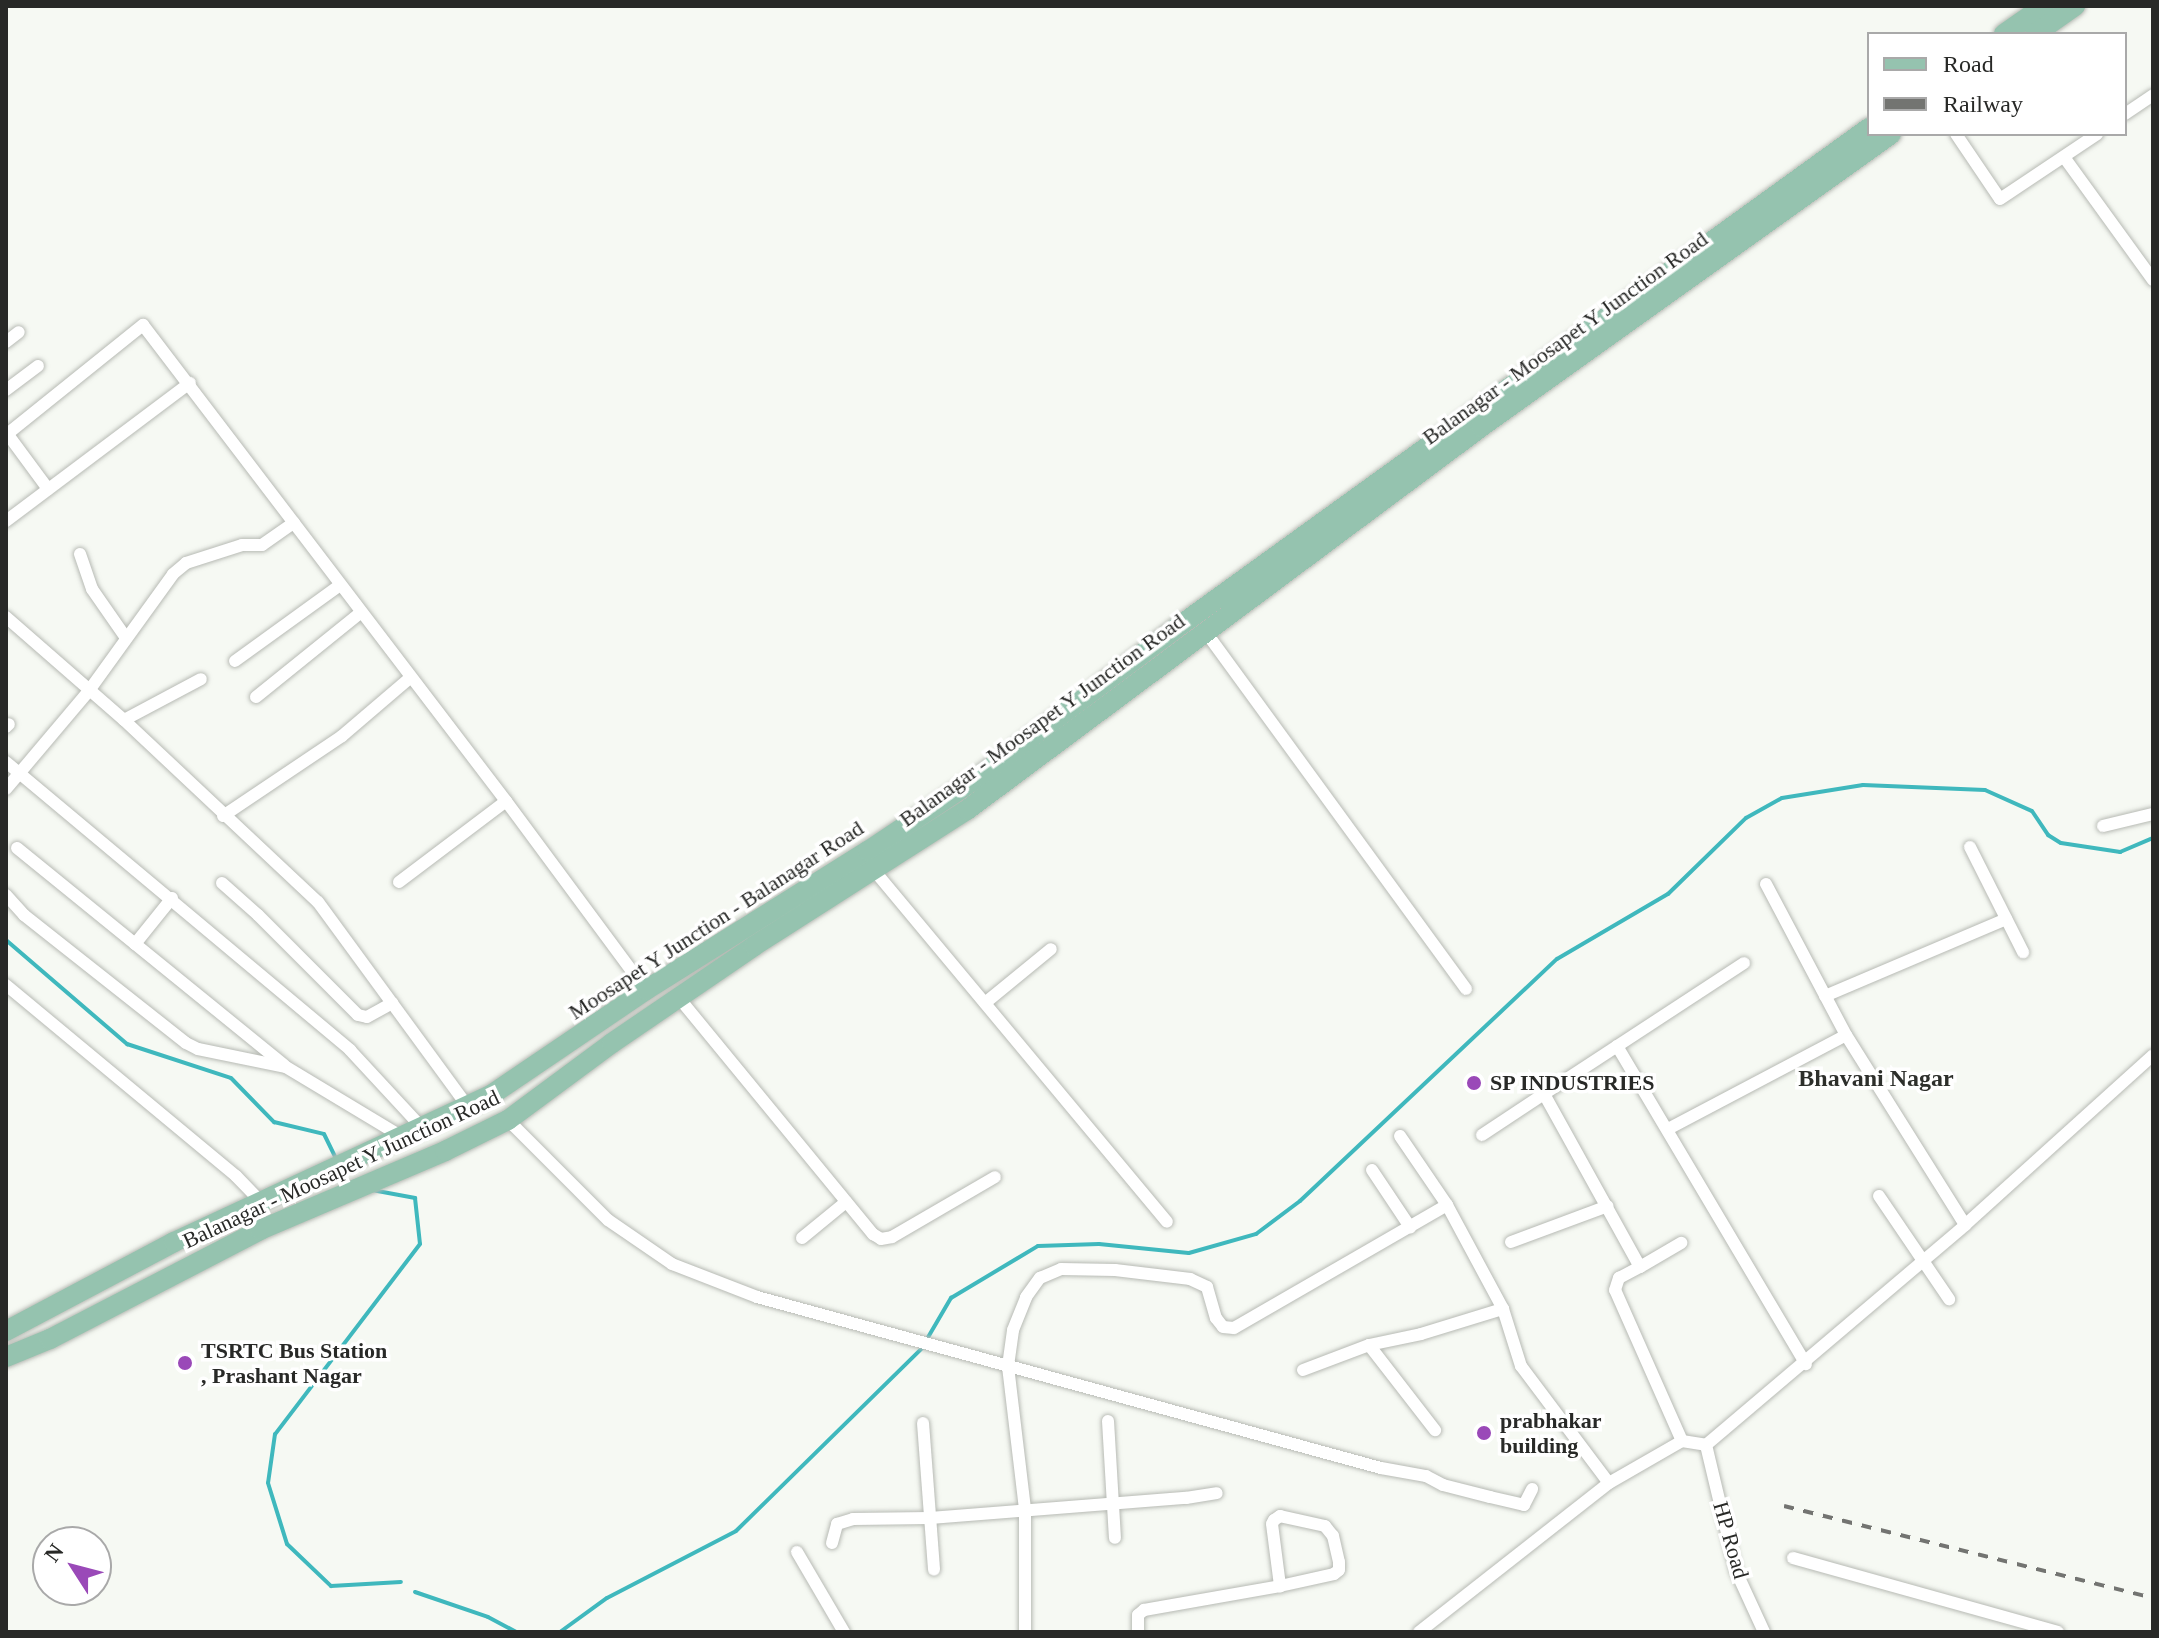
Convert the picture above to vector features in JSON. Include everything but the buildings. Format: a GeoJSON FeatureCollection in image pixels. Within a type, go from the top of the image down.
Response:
{"type":"FeatureCollection","features":[{"type":"Feature","properties":{"kind":"main road"},"geometry":{"type":"LineString","coordinates":[[2007,32],[2044,6]]}},
{"type":"Feature","properties":{"kind":"main road"},"geometry":{"type":"LineString","coordinates":[[2038,32],[2075,6]]}},
{"type":"Feature","properties":{"kind":"main road","name":"Moosapet Y Junction - Balanagar Road"},"geometry":{"type":"LineString","coordinates":[[6,1331],[260,1201],[424,1130],[563,1049],[646,990],[868,851],[980,776],[1175,629],[1867,129]]}},
{"type":"Feature","properties":{"kind":"main road","name":"Balanagar - Moosapet Y Junction Road"},"geometry":{"type":"LineString","coordinates":[[6,1357],[50,1339],[327,1199],[508,1120],[679,998],[967,810],[1481,427],[1888,136]]}},
{"type":"Feature","properties":{"kind":"main road"},"geometry":{"type":"LineString","coordinates":[[563,1049],[576,1070]]}},
{"type":"Feature","properties":{"kind":"street"},"geometry":{"type":"LineString","coordinates":[[2127,113],[2153,95]]}},
{"type":"Feature","properties":{"kind":"street"},"geometry":{"type":"LineString","coordinates":[[1957,136],[2000,199],[2094,136]]}},
{"type":"Feature","properties":{"kind":"street"},"geometry":{"type":"LineString","coordinates":[[2064,157],[2153,280]]}},
{"type":"Feature","properties":{"kind":"street"},"geometry":{"type":"LineString","coordinates":[[48,489],[6,434],[143,325],[190,383],[646,990]]}},
{"type":"Feature","properties":{"kind":"street"},"geometry":{"type":"LineString","coordinates":[[6,342],[19,332]]}},
{"type":"Feature","properties":{"kind":"street"},"geometry":{"type":"LineString","coordinates":[[6,390],[38,366]]}},
{"type":"Feature","properties":{"kind":"street"},"geometry":{"type":"LineString","coordinates":[[6,521],[190,383]]}},
{"type":"Feature","properties":{"kind":"street"},"geometry":{"type":"LineString","coordinates":[[6,789],[88,692],[173,574],[186,563],[242,545],[262,545],[294,523]]}},
{"type":"Feature","properties":{"kind":"street"},"geometry":{"type":"LineString","coordinates":[[80,554],[96,597],[126,638]]}},
{"type":"Feature","properties":{"kind":"street"},"geometry":{"type":"LineString","coordinates":[[235,661],[340,585]]}},
{"type":"Feature","properties":{"kind":"street"},"geometry":{"type":"LineString","coordinates":[[256,697],[360,613]]}},
{"type":"Feature","properties":{"kind":"street"},"geometry":{"type":"LineString","coordinates":[[6,617],[88,692],[124,720],[318,902],[468,1107]]}},
{"type":"Feature","properties":{"kind":"street"},"geometry":{"type":"LineString","coordinates":[[1205,631],[1466,989]]}},
{"type":"Feature","properties":{"kind":"street"},"geometry":{"type":"LineString","coordinates":[[223,816],[342,736],[410,678]]}},
{"type":"Feature","properties":{"kind":"street"},"geometry":{"type":"LineString","coordinates":[[124,720],[201,679]]}},
{"type":"Feature","properties":{"kind":"street"},"geometry":{"type":"LineString","coordinates":[[6,762],[350,1050],[424,1130]]}},
{"type":"Feature","properties":{"kind":"street"},"geometry":{"type":"LineString","coordinates":[[399,882],[506,801]]}},
{"type":"Feature","properties":{"kind":"street"},"geometry":{"type":"LineString","coordinates":[[2103,826],[2153,814]]}},
{"type":"Feature","properties":{"kind":"street"},"geometry":{"type":"LineString","coordinates":[[1970,847],[2023,952]]}},
{"type":"Feature","properties":{"kind":"street"},"geometry":{"type":"LineString","coordinates":[[17,848],[286,1067],[396,1140]]}},
{"type":"Feature","properties":{"kind":"street"},"geometry":{"type":"LineString","coordinates":[[873,869],[1167,1222]]}},
{"type":"Feature","properties":{"kind":"street"},"geometry":{"type":"LineString","coordinates":[[222,883],[358,1015],[367,1017],[392,1003]]}},
{"type":"Feature","properties":{"kind":"street"},"geometry":{"type":"LineString","coordinates":[[1766,884],[1846,1035],[1965,1225]]}},
{"type":"Feature","properties":{"kind":"street"},"geometry":{"type":"LineString","coordinates":[[6,895],[24,915],[186,1043],[198,1049],[286,1067]]}},
{"type":"Feature","properties":{"kind":"street"},"geometry":{"type":"LineString","coordinates":[[135,944],[172,898]]}},
{"type":"Feature","properties":{"kind":"street"},"geometry":{"type":"LineString","coordinates":[[1825,996],[2006,919]]}},
{"type":"Feature","properties":{"kind":"street"},"geometry":{"type":"LineString","coordinates":[[985,1003],[1051,949]]}},
{"type":"Feature","properties":{"kind":"street"},"geometry":{"type":"LineString","coordinates":[[1482,1135],[1744,963]]}},
{"type":"Feature","properties":{"kind":"street"},"geometry":{"type":"LineString","coordinates":[[6,985],[236,1176],[260,1201]]}},
{"type":"Feature","properties":{"kind":"street"},"geometry":{"type":"LineString","coordinates":[[679,998],[846,1202],[881,1239],[892,1237],[995,1177]]}},
{"type":"Feature","properties":{"kind":"street"},"geometry":{"type":"LineString","coordinates":[[1668,1129],[1846,1035]]}},
{"type":"Feature","properties":{"kind":"street"},"geometry":{"type":"LineString","coordinates":[[1617,1046],[1806,1364]]}},
{"type":"Feature","properties":{"kind":"street"},"geometry":{"type":"LineString","coordinates":[[1419,1632],[1609,1483],[1682,1441],[1706,1445],[1806,1364],[1923,1262],[2153,1055]]}},
{"type":"Feature","properties":{"kind":"street"},"geometry":{"type":"LineString","coordinates":[[1544,1094],[1640,1267]]}},
{"type":"Feature","properties":{"kind":"street"},"geometry":{"type":"LineString","coordinates":[[508,1120],[608,1220],[672,1264],[757,1297],[1381,1468],[1426,1476],[1443,1485],[1490,1497],[1524,1505],[1532,1489]]}},
{"type":"Feature","properties":{"kind":"street"},"geometry":{"type":"LineString","coordinates":[[1400,1136],[1447,1205],[1503,1309],[1521,1366],[1609,1483]]}},
{"type":"Feature","properties":{"kind":"street"},"geometry":{"type":"LineString","coordinates":[[1372,1170],[1410,1227]]}},
{"type":"Feature","properties":{"kind":"street"},"geometry":{"type":"LineString","coordinates":[[1879,1196],[1949,1299]]}},
{"type":"Feature","properties":{"kind":"street"},"geometry":{"type":"LineString","coordinates":[[802,1238],[846,1202]]}},
{"type":"Feature","properties":{"kind":"street"},"geometry":{"type":"LineString","coordinates":[[1025,1632],[1025,1509],[1008,1366],[1013,1330],[1026,1297],[1040,1278],[1061,1269],[1115,1270],[1202,1282],[1212,1296],[1216,1318],[1223,1327],[1234,1328],[1447,1205]]}},
{"type":"Feature","properties":{"kind":"street"},"geometry":{"type":"LineString","coordinates":[[1511,1242],[1608,1206]]}},
{"type":"Feature","properties":{"kind":"street"},"geometry":{"type":"LineString","coordinates":[[1681,1243],[1619,1278],[1615,1290],[1682,1441]]}},
{"type":"Feature","properties":{"kind":"street"},"geometry":{"type":"LineString","coordinates":[[1303,1370],[1369,1345],[1421,1334],[1503,1309]]}},
{"type":"Feature","properties":{"kind":"street"},"geometry":{"type":"LineString","coordinates":[[1369,1345],[1435,1430]]}},
{"type":"Feature","properties":{"kind":"street"},"geometry":{"type":"LineString","coordinates":[[1108,1421],[1115,1538]]}},
{"type":"Feature","properties":{"kind":"street"},"geometry":{"type":"LineString","coordinates":[[923,1423],[934,1570]]}},
{"type":"Feature","properties":{"kind":"street","name":"HP Road"},"geometry":{"type":"LineString","coordinates":[[1706,1445],[1736,1571],[1764,1632]]}},
{"type":"Feature","properties":{"kind":"street"},"geometry":{"type":"LineString","coordinates":[[832,1543],[837,1524],[853,1519],[930,1518],[1217,1493]]}},
{"type":"Feature","properties":{"kind":"street"},"geometry":{"type":"LineString","coordinates":[[1138,1632],[1138,1615],[1144,1610],[1280,1586],[1334,1574],[1339,1570],[1333,1536],[1325,1526],[1280,1516],[1274,1520],[1280,1586]]}},
{"type":"Feature","properties":{"kind":"street"},"geometry":{"type":"LineString","coordinates":[[797,1552],[844,1632]]}},
{"type":"Feature","properties":{"kind":"street"},"geometry":{"type":"LineString","coordinates":[[1793,1558],[2058,1632]]}},
{"type":"Feature","properties":{"kind":"waterway"},"geometry":{"type":"LineString","coordinates":[[927,1339],[951,1298],[1038,1246],[1099,1244],[1189,1253],[1256,1234],[1300,1201],[1557,959],[1668,894],[1746,818],[1782,798],[1863,785],[1985,790],[2032,811],[2048,835],[2061,843],[2120,852],[2153,838]]}},
{"type":"Feature","properties":{"kind":"waterway"},"geometry":{"type":"LineString","coordinates":[[6,940],[127,1044],[231,1078],[274,1122],[324,1134],[336,1159]]}},
{"type":"Feature","properties":{"kind":"waterway"},"geometry":{"type":"LineString","coordinates":[[372,1190],[415,1198],[420,1244],[275,1434],[268,1483],[287,1544],[331,1586],[401,1582]]}},
{"type":"Feature","properties":{"kind":"waterway"},"geometry":{"type":"LineString","coordinates":[[560,1632],[607,1598],[736,1531],[923,1347]]}},
{"type":"Feature","properties":{"kind":"waterway"},"geometry":{"type":"LineString","coordinates":[[415,1592],[488,1617],[516,1632]]}},
{"type":"Feature","properties":{"kind":"railway"},"geometry":{"type":"LineString","coordinates":[[1784,1506],[2153,1598]]}},
{"type":"Feature","properties":{"kind":"place","name":"SP INDUSTRIES"},"geometry":{"type":"Point","coordinates":[1474,1083]}},
{"type":"Feature","properties":{"kind":"place","name":"TSRTC Bus Station , Prashant Nagar"},"geometry":{"type":"Point","coordinates":[185,1363]}},
{"type":"Feature","properties":{"kind":"place","name":"prabhakar building"},"geometry":{"type":"Point","coordinates":[1484,1433]}},
{"type":"Feature","properties":{"kind":"district","name":"Bhavani Nagar"},"geometry":{"type":"Point","coordinates":[1876,1079]}}]}
